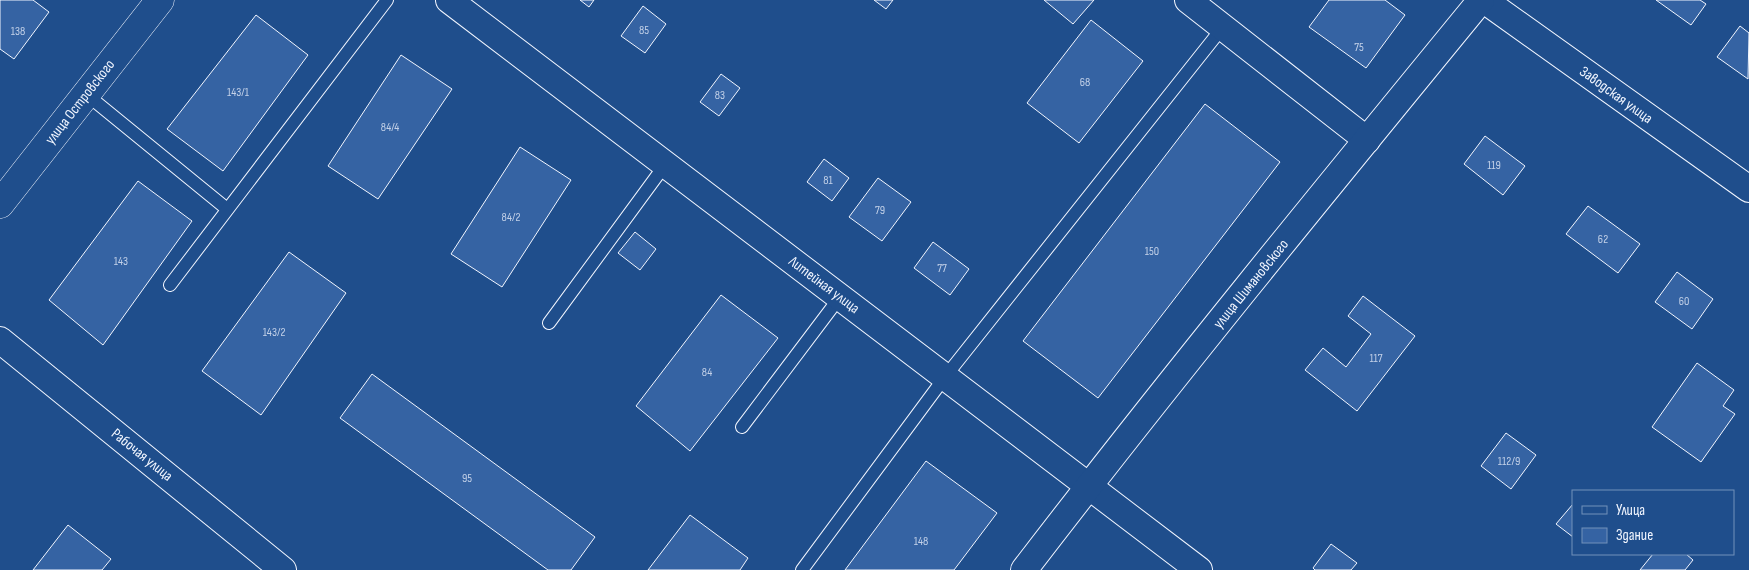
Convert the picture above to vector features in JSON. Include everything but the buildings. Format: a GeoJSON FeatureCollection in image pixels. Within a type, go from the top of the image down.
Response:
{"type":"FeatureCollection","features":[{"type":"Feature","properties":{"kind":"street","name":"улица Островского"},"geometry":{"type":"LineString","coordinates":[[0,204],[160,0]]}},
{"type":"Feature","properties":{"kind":"street","name":"Литейная улица"},"geometry":{"type":"LineString","coordinates":[[449,0],[1199,570]]}},
{"type":"Feature","properties":{"kind":"street"},"geometry":{"type":"LineString","coordinates":[[1188,0],[1367,140]]}},
{"type":"Feature","properties":{"kind":"street","name":"улица Шимановского"},"geometry":{"type":"LineString","coordinates":[[1024,570],[1088,486],[1367,140],[1483,0]]}},
{"type":"Feature","properties":{"kind":"street","name":"Заводская улица"},"geometry":{"type":"LineString","coordinates":[[1483,0],[1749,189]]}},
{"type":"Feature","properties":{"kind":"street","name":"Рабочая улица"},"geometry":{"type":"LineString","coordinates":[[0,340],[283,570]]}},
{"type":"Feature","properties":{"kind":"lane"},"geometry":{"type":"LineString","coordinates":[[170,285],[387,0]]}},
{"type":"Feature","properties":{"kind":"lane"},"geometry":{"type":"LineString","coordinates":[[802,570],[945,377],[1223,27]]}},
{"type":"Feature","properties":{"kind":"lane"},"geometry":{"type":"LineString","coordinates":[[86,94],[227,209]]}},
{"type":"Feature","properties":{"kind":"lane"},"geometry":{"type":"LineString","coordinates":[[549,323],[665,164]]}},
{"type":"Feature","properties":{"kind":"lane"},"geometry":{"type":"LineString","coordinates":[[742,427],[840,297]]}}]}
